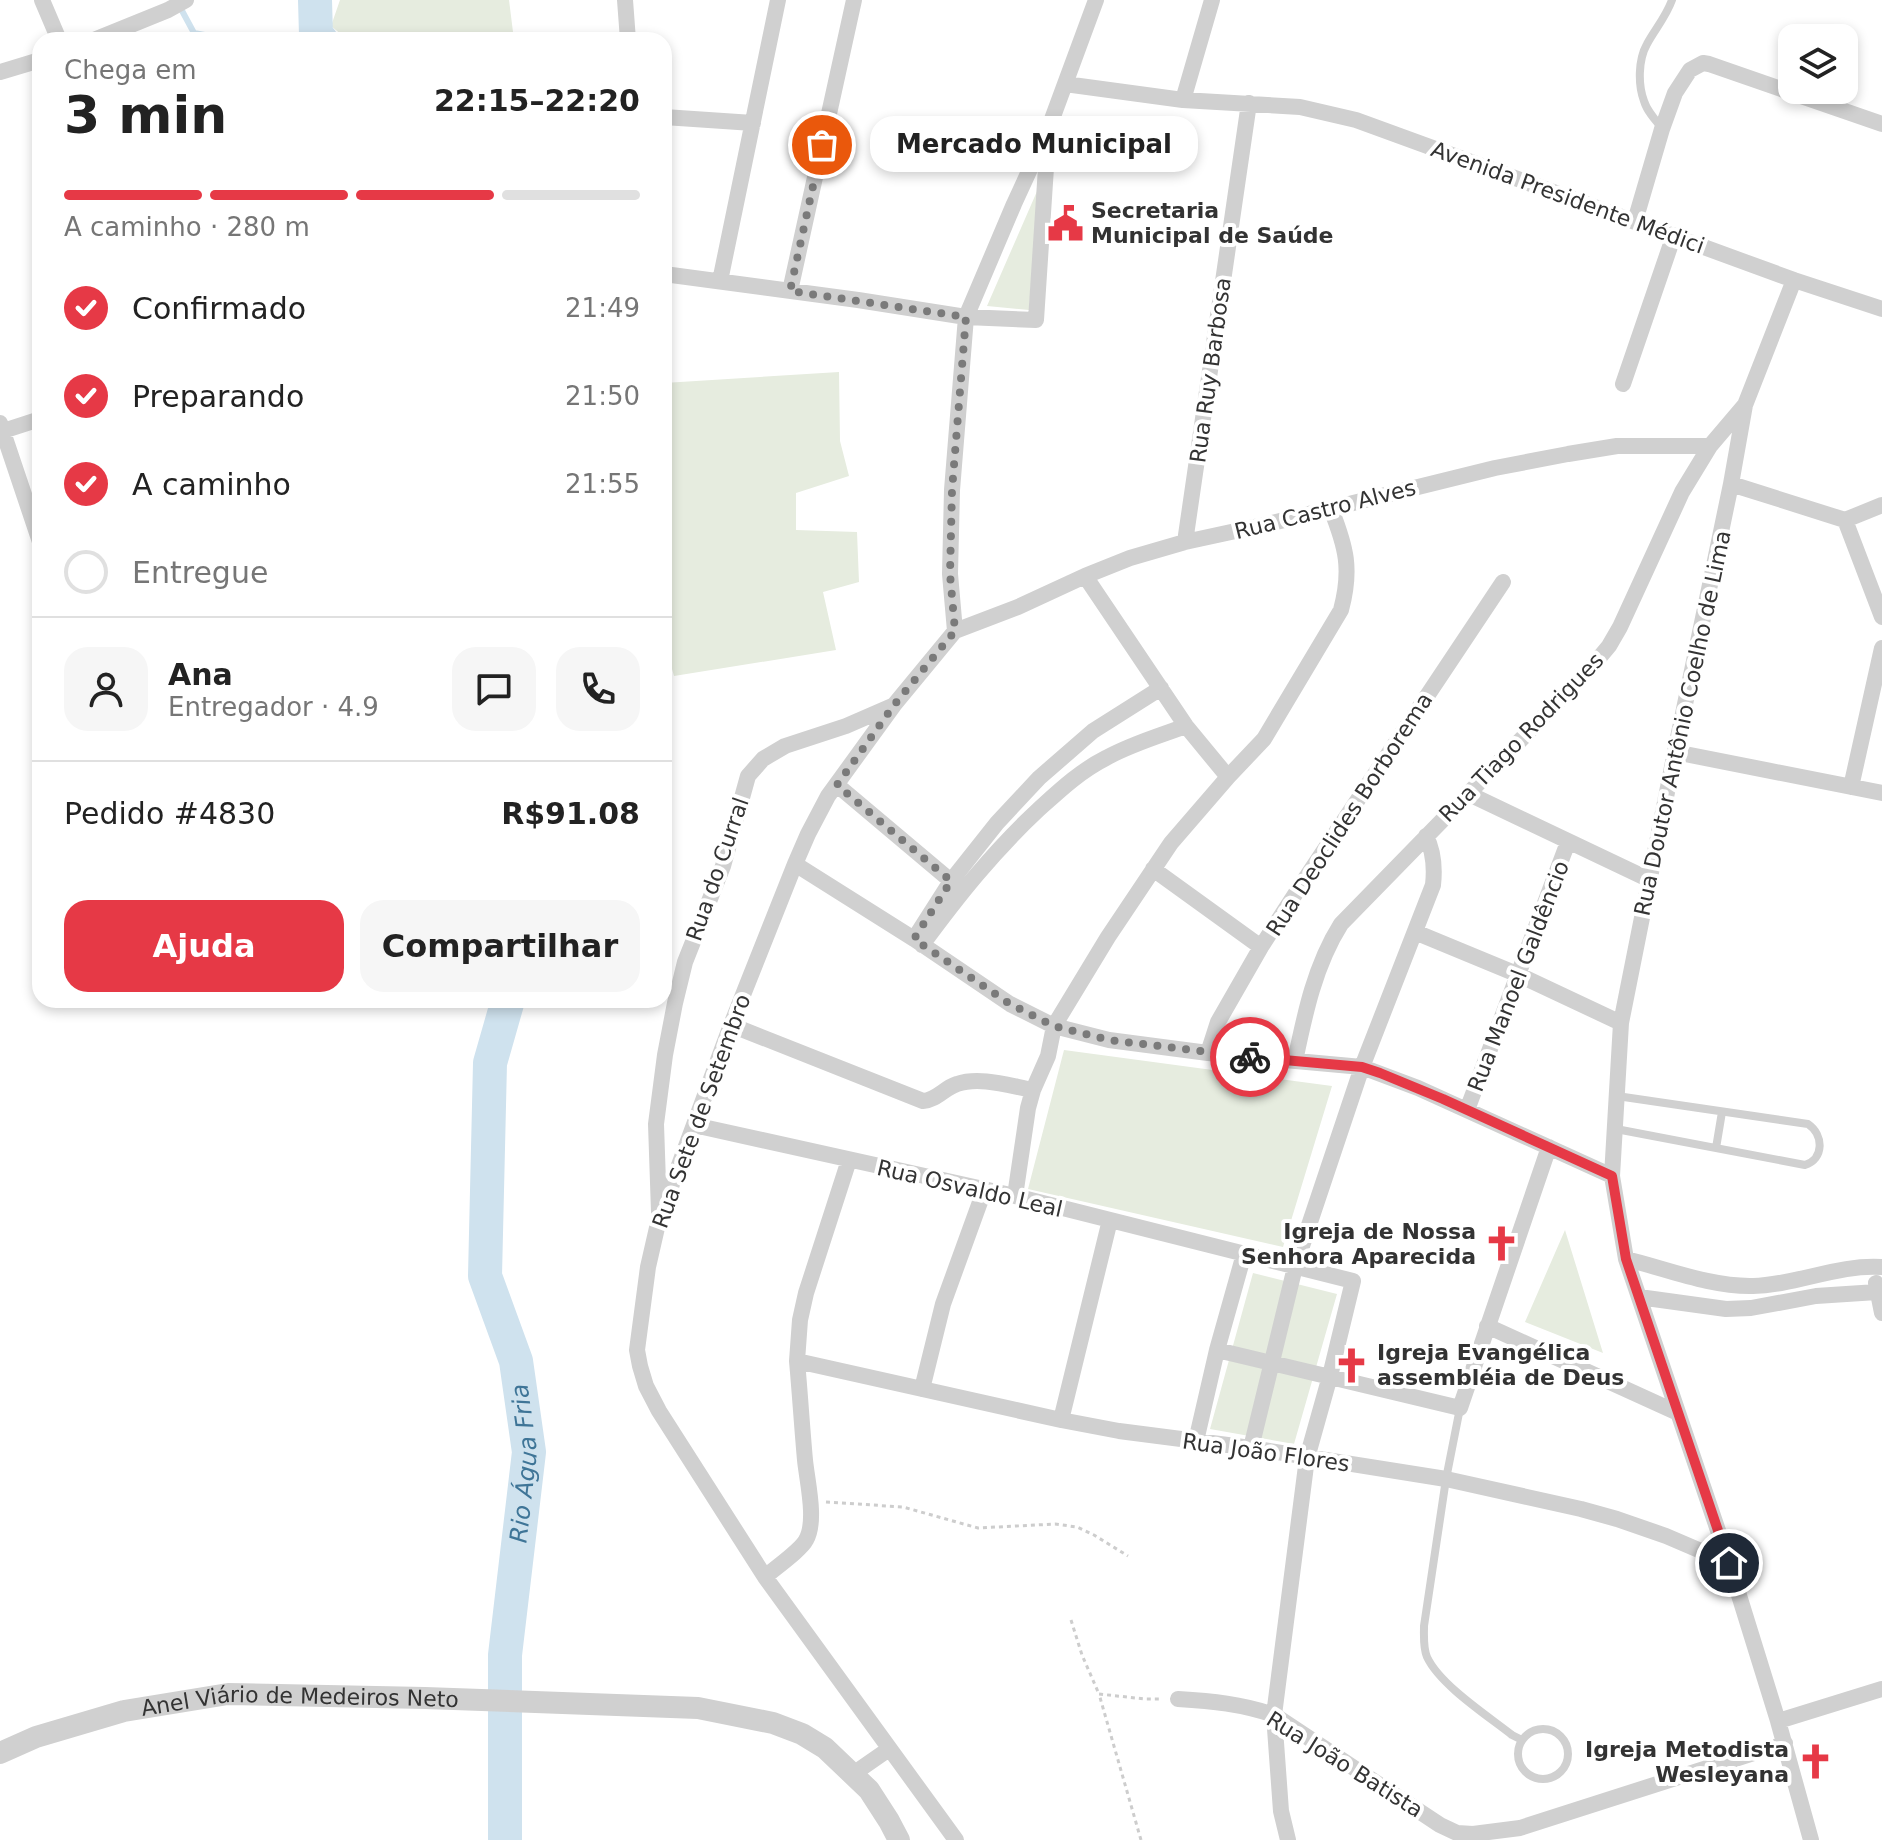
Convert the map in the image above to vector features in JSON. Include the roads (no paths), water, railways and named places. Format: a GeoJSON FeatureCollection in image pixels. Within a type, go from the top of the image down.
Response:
{"type":"FeatureCollection","features":[{"type":"Feature","properties":{"kind":"street"},"geometry":{"type":"LineString","coordinates":[[42,0],[56,32]]}},
{"type":"Feature","properties":{"kind":"street"},"geometry":{"type":"LineString","coordinates":[[115,32],[186,0]]}},
{"type":"Feature","properties":{"kind":"street"},"geometry":{"type":"LineString","coordinates":[[625,0],[627,32]]}},
{"type":"Feature","properties":{"kind":"street"},"geometry":{"type":"LineString","coordinates":[[720,281],[778,0]]}},
{"type":"Feature","properties":{"kind":"street"},"geometry":{"type":"LineString","coordinates":[[790,291],[854,0]]}},
{"type":"Feature","properties":{"kind":"street"},"geometry":{"type":"LineString","coordinates":[[955,631],[950,574],[952,490],[966,317],[1048,130],[1096,0]]}},
{"type":"Feature","properties":{"kind":"street"},"geometry":{"type":"LineString","coordinates":[[1183,100],[1212,0]]}},
{"type":"Feature","properties":{"kind":"street"},"geometry":{"type":"LineString","coordinates":[[0,72],[32,62]]}},
{"type":"Feature","properties":{"kind":"street"},"geometry":{"type":"LineString","coordinates":[[1635,221],[1675,93],[1690,70],[1697,66],[1709,64],[1882,124]]}},
{"type":"Feature","properties":{"kind":"street","name":"Avenida Presidente Médici"},"geometry":{"type":"LineString","coordinates":[[1065,84],[1183,100],[1300,107],[1356,120],[1794,280],[1882,309]]}},
{"type":"Feature","properties":{"kind":"street","name":"Rua Ruy Barbosa"},"geometry":{"type":"LineString","coordinates":[[1185,542],[1249,103]]}},
{"type":"Feature","properties":{"kind":"street"},"geometry":{"type":"LineString","coordinates":[[672,118],[753,123]]}},
{"type":"Feature","properties":{"kind":"street"},"geometry":{"type":"LineString","coordinates":[[672,275],[966,317],[1036,320],[1048,130]]}},
{"type":"Feature","properties":{"kind":"street"},"geometry":{"type":"LineString","coordinates":[[1623,384],[1674,235]]}},
{"type":"Feature","properties":{"kind":"street","name":"Rua Doutor Antônio Coelho de Lima"},"geometry":{"type":"LineString","coordinates":[[1678,1413],[1626,1259],[1612,1176],[1621,1023],[1745,405],[1794,280]]}},
{"type":"Feature","properties":{"kind":"street","name":"Rua Tiago Rodrigues"},"geometry":{"type":"LineString","coordinates":[[1295,1061],[1318,970],[1341,924],[1609,646],[1682,492],[1710,446],[1745,405]]}},
{"type":"Feature","properties":{"kind":"street"},"geometry":{"type":"LineString","coordinates":[[32,421],[1,427],[32,509]]}},
{"type":"Feature","properties":{"kind":"street","name":"Rua Castro Alves"},"geometry":{"type":"LineString","coordinates":[[955,631],[1130,558],[1185,542],[1434,482],[1568,454],[1617,446],[1710,446]]}},
{"type":"Feature","properties":{"kind":"street"},"geometry":{"type":"LineString","coordinates":[[1731,484],[1845,520],[1882,505]]}},
{"type":"Feature","properties":{"kind":"street"},"geometry":{"type":"LineString","coordinates":[[1015,1196],[1028,1108],[1048,1056],[1054,1026],[1108,937],[1171,843],[1264,739],[1341,610],[1347,587],[1347,563],[1331,509]]}},
{"type":"Feature","properties":{"kind":"street"},"geometry":{"type":"LineString","coordinates":[[1845,520],[1882,617]]}},
{"type":"Feature","properties":{"kind":"street"},"geometry":{"type":"LineString","coordinates":[[1085,576],[1186,726],[1228,777]]}},
{"type":"Feature","properties":{"kind":"street","name":"Rua Deoclides Borborema"},"geometry":{"type":"LineString","coordinates":[[1208,1053],[1218,1022],[1261,947],[1503,582]]}},
{"type":"Feature","properties":{"kind":"street","name":"Rua Sete de Setembro"},"geometry":{"type":"LineString","coordinates":[[955,631],[894,705],[828,796],[795,864],[659,1219],[648,1267],[637,1350],[646,1386],[659,1411],[765,1577],[956,1840]]}},
{"type":"Feature","properties":{"kind":"street"},"geometry":{"type":"LineString","coordinates":[[1851,787],[1882,648]]}},
{"type":"Feature","properties":{"kind":"street"},"geometry":{"type":"LineString","coordinates":[[918,942],[951,881],[997,823],[1039,778],[1093,731],[1161,688]]}},
{"type":"Feature","properties":{"kind":"street","name":"Rua do Curral"},"geometry":{"type":"LineString","coordinates":[[659,1219],[656,1124],[675,1003],[685,962],[723,866],[748,776],[763,759],[785,746],[846,726],[894,705]]}},
{"type":"Feature","properties":{"kind":"street"},"geometry":{"type":"LineString","coordinates":[[918,942],[1007,839],[1085,770],[1106,757],[1186,726]]}},
{"type":"Feature","properties":{"kind":"street"},"geometry":{"type":"LineString","coordinates":[[1675,752],[1882,793]]}},
{"type":"Feature","properties":{"kind":"street"},"geometry":{"type":"LineString","coordinates":[[837,785],[951,881]]}},
{"type":"Feature","properties":{"kind":"street"},"geometry":{"type":"LineString","coordinates":[[1467,793],[1650,880]]}},
{"type":"Feature","properties":{"kind":"street"},"geometry":{"type":"LineString","coordinates":[[1251,1448],[1295,1267],[1362,1067],[1433,885],[1433,851],[1426,836]]}},
{"type":"Feature","properties":{"kind":"street","name":"Rua Manoel Galdêncio"},"geometry":{"type":"LineString","coordinates":[[1467,1110],[1568,842]]}},
{"type":"Feature","properties":{"kind":"street"},"geometry":{"type":"LineString","coordinates":[[795,864],[1010,1004],[1054,1026],[1109,1040],[1208,1053],[1362,1067],[1418,1088],[1612,1176]]}},
{"type":"Feature","properties":{"kind":"street"},"geometry":{"type":"LineString","coordinates":[[1153,869],[1261,947]]}},
{"type":"Feature","properties":{"kind":"street"},"geometry":{"type":"LineString","coordinates":[[1415,932],[1519,975],[1621,1023]]}},
{"type":"Feature","properties":{"kind":"street"},"geometry":{"type":"LineString","coordinates":[[731,1025],[923,1101],[932,1100],[955,1084],[970,1081],[1033,1090]]}},
{"type":"Feature","properties":{"kind":"street","name":"Rua Osvaldo Leal"},"geometry":{"type":"LineString","coordinates":[[694,1125],[1015,1196],[1353,1281],[1330,1376]]}},
{"type":"Feature","properties":{"kind":"street"},"geometry":{"type":"LineString","coordinates":[[1217,1350],[1460,1408],[1549,1147]]}},
{"type":"Feature","properties":{"kind":"street"},"geometry":{"type":"LineString","coordinates":[[765,1577],[797,1551],[806,1540],[810,1526],[797,1340],[806,1293],[849,1160]]}},
{"type":"Feature","properties":{"kind":"street"},"geometry":{"type":"LineString","coordinates":[[922,1389],[943,1304],[984,1191]]}},
{"type":"Feature","properties":{"kind":"street"},"geometry":{"type":"LineString","coordinates":[[1061,1420],[1110,1220]]}},
{"type":"Feature","properties":{"kind":"street"},"geometry":{"type":"LineString","coordinates":[[1196,1441],[1244,1254]]}},
{"type":"Feature","properties":{"kind":"street"},"geometry":{"type":"LineString","coordinates":[[1626,1259],[1708,1281],[1754,1286],[1833,1271],[1878,1267],[1882,1313]]}},
{"type":"Feature","properties":{"kind":"street"},"geometry":{"type":"LineString","coordinates":[[1639,1297],[1726,1309],[1751,1308],[1816,1296],[1879,1293]]}},
{"type":"Feature","properties":{"kind":"street"},"geometry":{"type":"LineString","coordinates":[[1487,1326],[1678,1413],[1729,1563],[1785,1743],[1811,1840]]}},
{"type":"Feature","properties":{"kind":"street","name":"Rua João Flores"},"geometry":{"type":"LineString","coordinates":[[797,1361],[1119,1431],[1446,1479],[1617,1519],[1729,1563]]}},
{"type":"Feature","properties":{"kind":"street"},"geometry":{"type":"LineString","coordinates":[[1288,1840],[1281,1811],[1274,1715],[1307,1458],[1330,1376]]}},
{"type":"Feature","properties":{"kind":"street"},"geometry":{"type":"LineString","coordinates":[[1778,1721],[1882,1689]]}},
{"type":"Feature","properties":{"kind":"street","name":"Anel Viário de Medeiros Neto"},"geometry":{"type":"LineString","coordinates":[[0,1753],[36,1737],[124,1711],[228,1694],[698,1708],[773,1723],[802,1734],[825,1748],[869,1790],[899,1840]]}},
{"type":"Feature","properties":{"kind":"street","name":"Rua João Batista"},"geometry":{"type":"LineString","coordinates":[[1178,1699],[1220,1701],[1274,1715],[1458,1836],[1520,1828],[1785,1743]]}},
{"type":"Feature","properties":{"kind":"street"},"geometry":{"type":"LineString","coordinates":[[853,1774],[889,1749]]}},
{"type":"Feature","properties":{"kind":"lane"},"geometry":{"type":"LineString","coordinates":[[1662,129],[1644,101],[1640,62],[1645,46],[1667,15],[1672,0]]}},
{"type":"Feature","properties":{"kind":"lane"},"geometry":{"type":"LineString","coordinates":[[1615,1129],[1805,1165],[1817,1158],[1819,1136],[1808,1124],[1617,1096]]}},
{"type":"Feature","properties":{"kind":"lane"},"geometry":{"type":"LineString","coordinates":[[1716,1148],[1722,1112]]}},
{"type":"Feature","properties":{"kind":"lane"},"geometry":{"type":"LineString","coordinates":[[1460,1408],[1424,1626],[1425,1648],[1428,1658],[1451,1686],[1522,1740]]}},
{"type":"Feature","properties":{"kind":"lane"},"geometry":{"type":"LineString","coordinates":[[1536,1730],[1553,1731],[1560,1736],[1568,1751],[1564,1768],[1551,1778],[1528,1775],[1517,1754],[1522,1740],[1536,1730]]}},
{"type":"Feature","properties":{"kind":"waterway","name":"Rio Água Fria"},"geometry":{"type":"LineString","coordinates":[[315,0],[316,32]]}},
{"type":"Feature","properties":{"kind":"waterway"},"geometry":{"type":"LineString","coordinates":[[180,7],[193,32]]}},
{"type":"Feature","properties":{"kind":"waterway","name":"Rio Água Fria"},"geometry":{"type":"LineString","coordinates":[[505,1840],[505,1655],[529,1452],[516,1361],[485,1276],[490,1063],[506,1008]]}},
{"type":"Feature","properties":{"kind":"place","name":"Mercado Municipal"},"geometry":{"type":"Point","coordinates":[822,145]}},
{"type":"Feature","properties":{"kind":"place","name":"Secretaria Municipal de Saúde"},"geometry":{"type":"Point","coordinates":[1065,223]}},
{"type":"Feature","properties":{"kind":"place","name":"Igreja de Nossa Senhora Aparecida"},"geometry":{"type":"Point","coordinates":[1502,1244]}},
{"type":"Feature","properties":{"kind":"place","name":"Igreja Evangélica assembléia de Deus"},"geometry":{"type":"Point","coordinates":[1351,1365]}},
{"type":"Feature","properties":{"kind":"place","name":"Igreja Metodista Wesleyana"},"geometry":{"type":"Point","coordinates":[1815,1762]}}]}
